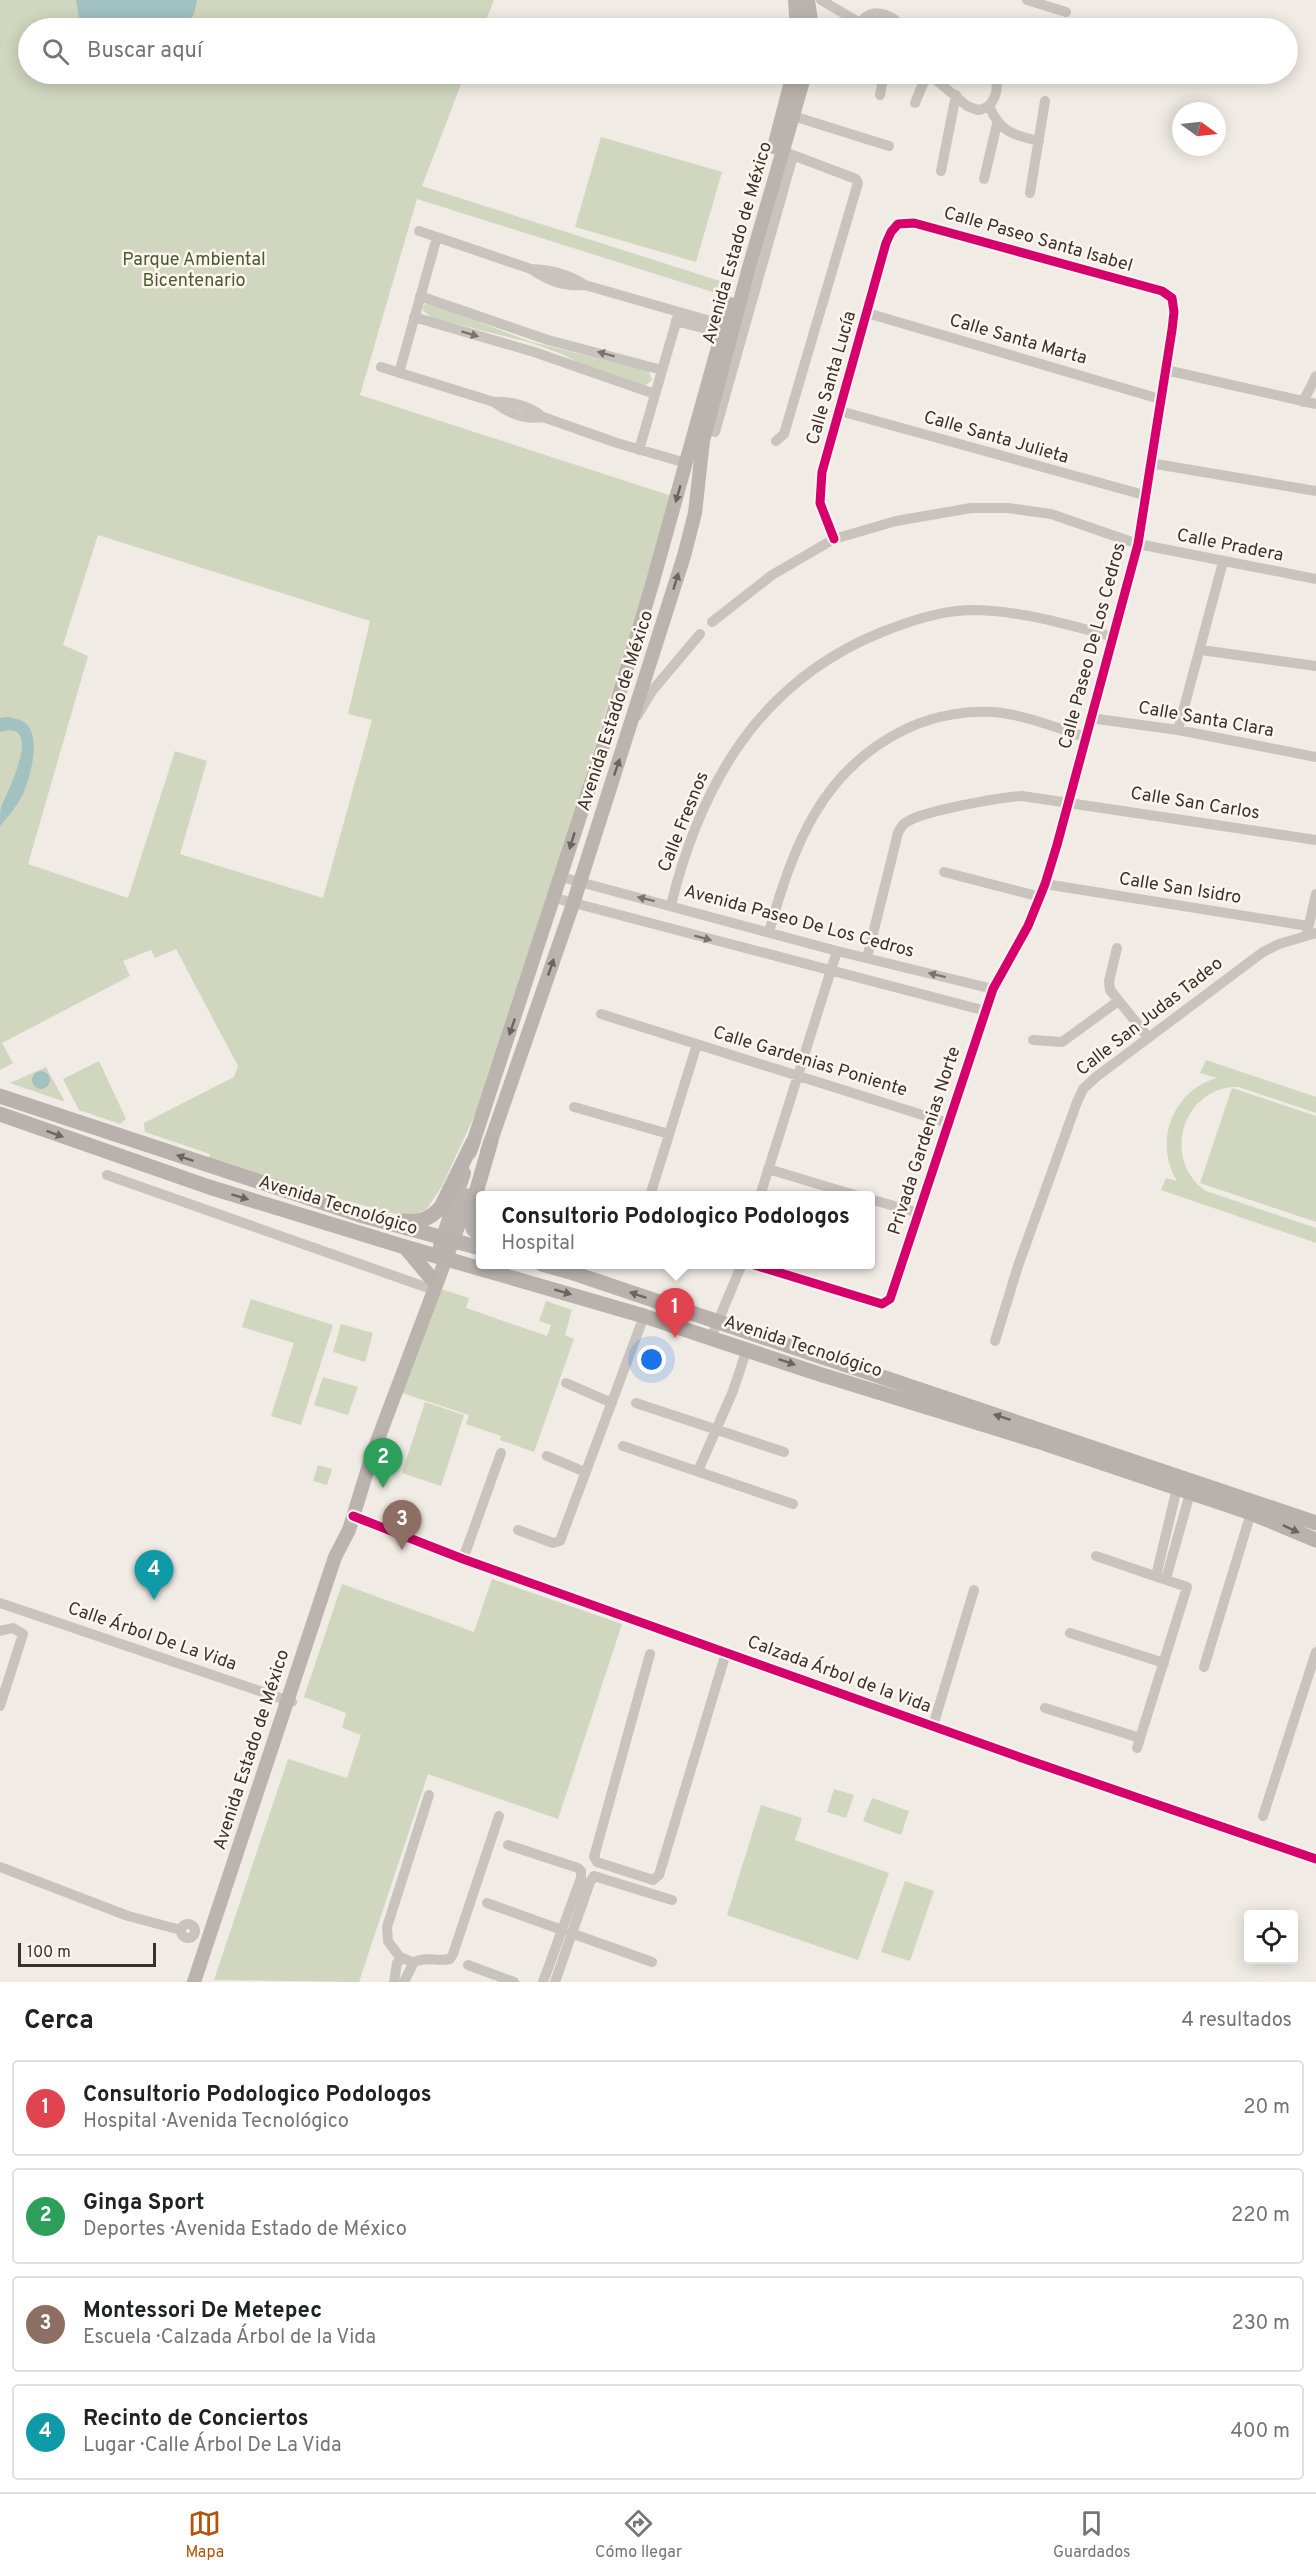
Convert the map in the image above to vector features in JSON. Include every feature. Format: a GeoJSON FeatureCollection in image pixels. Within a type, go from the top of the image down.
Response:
{"type":"FeatureCollection","features":[{"type":"Feature","properties":{"kind":"main road"},"geometry":{"type":"LineString","coordinates":[[795,0],[796,18]]}},
{"type":"Feature","properties":{"kind":"main road","name":"Avenida Estado de México"},"geometry":{"type":"LineString","coordinates":[[203,1982],[335,1557],[349,1530],[372,1455],[412,1346],[447,1239],[473,1142],[588,792],[653,581],[790,84]]}},
{"type":"Feature","properties":{"kind":"main road","name":"Avenida Estado de México"},"geometry":{"type":"LineString","coordinates":[[447,1239],[491,1141],[580,883],[684,556],[695,513],[703,441],[788,154],[793,116],[802,84]]}},
{"type":"Feature","properties":{"kind":"main road"},"geometry":{"type":"LineString","coordinates":[[588,792],[593,798],[606,801]]}},
{"type":"Feature","properties":{"kind":"main road"},"geometry":{"type":"LineString","coordinates":[[581,812],[591,815],[599,822]]}},
{"type":"Feature","properties":{"kind":"main road","name":"Avenida Tecnológico"},"geometry":{"type":"LineString","coordinates":[[0,1096],[360,1215],[476,1247]]}},
{"type":"Feature","properties":{"kind":"main road","name":"Avenida Tecnológico"},"geometry":{"type":"LineString","coordinates":[[0,1114],[209,1187],[405,1248],[476,1267]]}},
{"type":"Feature","properties":{"kind":"main road"},"geometry":{"type":"LineString","coordinates":[[477,1191],[491,1141]]}},
{"type":"Feature","properties":{"kind":"main road"},"geometry":{"type":"LineString","coordinates":[[360,1215],[420,1222],[434,1214],[448,1198],[473,1142]]}},
{"type":"Feature","properties":{"kind":"main road"},"geometry":{"type":"LineString","coordinates":[[476,1193],[471,1210],[473,1229],[476,1232]]}},
{"type":"Feature","properties":{"kind":"main road"},"geometry":{"type":"LineString","coordinates":[[405,1248],[431,1285]]}},
{"type":"Feature","properties":{"kind":"main road","name":"Avenida Tecnológico"},"geometry":{"type":"LineString","coordinates":[[482,1269],[747,1349],[1182,1496],[1251,1513],[1316,1540]]}},
{"type":"Feature","properties":{"kind":"main road","name":"Avenida Tecnológico"},"geometry":{"type":"LineString","coordinates":[[567,1269],[717,1322],[1316,1523]]}},
{"type":"Feature","properties":{"kind":"main road","name":"Avenida Estado de México"},"geometry":{"type":"LineString","coordinates":[[194,1982],[290,1702]]}},
{"type":"Feature","properties":{"kind":"street"},"geometry":{"type":"LineString","coordinates":[[1027,0],[1066,12]]}},
{"type":"Feature","properties":{"kind":"street"},"geometry":{"type":"LineString","coordinates":[[809,5],[824,2],[847,18]]}},
{"type":"Feature","properties":{"kind":"street"},"geometry":{"type":"LineString","coordinates":[[865,18],[879,12],[894,18]]}},
{"type":"Feature","properties":{"kind":"street"},"geometry":{"type":"LineString","coordinates":[[880,95],[883,84]]}},
{"type":"Feature","properties":{"kind":"street"},"geometry":{"type":"LineString","coordinates":[[915,103],[924,84]]}},
{"type":"Feature","properties":{"kind":"street"},"geometry":{"type":"LineString","coordinates":[[941,84],[972,109],[983,110],[989,106],[996,92],[996,84]]}},
{"type":"Feature","properties":{"kind":"street"},"geometry":{"type":"LineString","coordinates":[[941,171],[956,95]]}},
{"type":"Feature","properties":{"kind":"street"},"geometry":{"type":"LineString","coordinates":[[1030,193],[1045,101]]}},
{"type":"Feature","properties":{"kind":"street"},"geometry":{"type":"LineString","coordinates":[[989,106],[997,124],[1014,134],[1039,141]]}},
{"type":"Feature","properties":{"kind":"street"},"geometry":{"type":"LineString","coordinates":[[793,116],[889,146]]}},
{"type":"Feature","properties":{"kind":"street"},"geometry":{"type":"LineString","coordinates":[[984,179],[997,124]]}},
{"type":"Feature","properties":{"kind":"street"},"geometry":{"type":"LineString","coordinates":[[715,432],[788,154],[856,179],[858,183],[784,434],[776,441]]}},
{"type":"Feature","properties":{"kind":"street","name":"Calle Paseo Santa Isabel"},"geometry":{"type":"LineString","coordinates":[[894,227],[904,222],[924,226],[1162,291],[1172,298]]}},
{"type":"Feature","properties":{"kind":"street","name":"Calle Santa Lucía"},"geometry":{"type":"LineString","coordinates":[[834,539],[823,515],[819,492],[822,472],[886,243],[894,227]]}},
{"type":"Feature","properties":{"kind":"street"},"geometry":{"type":"LineString","coordinates":[[419,231],[531,269],[558,272],[585,285],[723,329]]}},
{"type":"Feature","properties":{"kind":"street"},"geometry":{"type":"LineString","coordinates":[[399,373],[436,237]]}},
{"type":"Feature","properties":{"kind":"street"},"geometry":{"type":"LineString","coordinates":[[420,296],[548,340],[662,369]]}},
{"type":"Feature","properties":{"kind":"street","name":"Calle Paseo De Los Cedros"},"geometry":{"type":"LineString","coordinates":[[993,989],[1024,935],[1046,884],[1138,544],[1144,495],[1166,370],[1174,312],[1172,298]]}},
{"type":"Feature","properties":{"kind":"street","name":"Calle Santa Marta"},"geometry":{"type":"LineString","coordinates":[[867,313],[1160,399]]}},
{"type":"Feature","properties":{"kind":"street"},"geometry":{"type":"LineString","coordinates":[[639,450],[678,316]]}},
{"type":"Feature","properties":{"kind":"street"},"geometry":{"type":"LineString","coordinates":[[414,317],[534,352],[655,394]]}},
{"type":"Feature","properties":{"kind":"street"},"geometry":{"type":"LineString","coordinates":[[381,367],[494,402],[523,406],[535,410],[543,417],[639,450],[686,463]]}},
{"type":"Feature","properties":{"kind":"street"},"geometry":{"type":"LineString","coordinates":[[1166,370],[1316,404]]}},
{"type":"Feature","properties":{"kind":"street"},"geometry":{"type":"LineString","coordinates":[[1303,402],[1316,376]]}},
{"type":"Feature","properties":{"kind":"street","name":"Calle Santa Julieta"},"geometry":{"type":"LineString","coordinates":[[840,411],[1144,495]]}},
{"type":"Feature","properties":{"kind":"street"},"geometry":{"type":"LineString","coordinates":[[1150,463],[1316,490]]}},
{"type":"Feature","properties":{"kind":"street","name":"Calle Pradera"},"geometry":{"type":"LineString","coordinates":[[712,622],[772,574],[834,539],[896,521],[952,510],[983,507],[1051,514],[1138,544],[1316,579]]}},
{"type":"Feature","properties":{"kind":"street"},"geometry":{"type":"LineString","coordinates":[[1178,730],[1223,562]]}},
{"type":"Feature","properties":{"kind":"street","name":"Calle Fresnos"},"geometry":{"type":"LineString","coordinates":[[671,905],[679,874],[709,794],[732,752],[754,724],[790,686],[830,657],[896,626],[926,616],[967,610],[998,611],[1032,617],[1113,637]]}},
{"type":"Feature","properties":{"kind":"street"},"geometry":{"type":"LineString","coordinates":[[630,727],[652,691],[700,633]]}},
{"type":"Feature","properties":{"kind":"street"},"geometry":{"type":"LineString","coordinates":[[1201,650],[1316,666]]}},
{"type":"Feature","properties":{"kind":"street"},"geometry":{"type":"LineString","coordinates":[[769,932],[793,856],[811,818],[840,776],[872,747],[921,722],[952,714],[974,712],[1000,713],[1085,737]]}},
{"type":"Feature","properties":{"kind":"street","name":"Calle Santa Clara"},"geometry":{"type":"LineString","coordinates":[[1090,718],[1178,730],[1316,757]]}},
{"type":"Feature","properties":{"kind":"street","name":"Calle San Carlos"},"geometry":{"type":"LineString","coordinates":[[867,958],[895,844],[904,824],[921,816],[1003,797],[1034,797],[1316,840]]}},
{"type":"Feature","properties":{"kind":"street"},"geometry":{"type":"LineString","coordinates":[[944,872],[1041,897]]}},
{"type":"Feature","properties":{"kind":"street","name":"Avenida Paseo De Los Cedros"},"geometry":{"type":"LineString","coordinates":[[561,877],[837,951],[993,989]]}},
{"type":"Feature","properties":{"kind":"street","name":"Calle San Isidro"},"geometry":{"type":"LineString","coordinates":[[1046,884],[1312,932]]}},
{"type":"Feature","properties":{"kind":"street"},"geometry":{"type":"LineString","coordinates":[[555,898],[986,1011]]}},
{"type":"Feature","properties":{"kind":"street"},"geometry":{"type":"LineString","coordinates":[[1312,932],[1315,901]]}},
{"type":"Feature","properties":{"kind":"street","name":"Calle San Judas Tadeo"},"geometry":{"type":"LineString","coordinates":[[995,1341],[1018,1266],[1078,1097],[1096,1077],[1263,952],[1312,932]]}},
{"type":"Feature","properties":{"kind":"street"},"geometry":{"type":"LineString","coordinates":[[1117,948],[1109,986],[1117,1002],[1148,1037]]}},
{"type":"Feature","properties":{"kind":"street"},"geometry":{"type":"LineString","coordinates":[[761,1191],[837,951]]}},
{"type":"Feature","properties":{"kind":"street","name":"Privada Gardenias Norte"},"geometry":{"type":"LineString","coordinates":[[767,1269],[882,1304],[888,1302],[993,989]]}},
{"type":"Feature","properties":{"kind":"street"},"geometry":{"type":"LineString","coordinates":[[1033,1040],[1062,1042],[1117,1002]]}},
{"type":"Feature","properties":{"kind":"street","name":"Calle Gardenias Poniente"},"geometry":{"type":"LineString","coordinates":[[601,1014],[948,1122]]}},
{"type":"Feature","properties":{"kind":"street"},"geometry":{"type":"LineString","coordinates":[[652,1191],[697,1044]]}},
{"type":"Feature","properties":{"kind":"street"},"geometry":{"type":"LineString","coordinates":[[574,1107],[669,1134]]}},
{"type":"Feature","properties":{"kind":"street"},"geometry":{"type":"LineString","coordinates":[[768,1169],[841,1191]]}},
{"type":"Feature","properties":{"kind":"street"},"geometry":{"type":"LineString","coordinates":[[107,1174],[431,1285]]}},
{"type":"Feature","properties":{"kind":"street"},"geometry":{"type":"LineString","coordinates":[[875,1200],[919,1213]]}},
{"type":"Feature","properties":{"kind":"street"},"geometry":{"type":"LineString","coordinates":[[711,1338],[729,1292],[734,1269]]}},
{"type":"Feature","properties":{"kind":"street"},"geometry":{"type":"LineString","coordinates":[[729,1292],[740,1269]]}},
{"type":"Feature","properties":{"kind":"street"},"geometry":{"type":"LineString","coordinates":[[518,1530],[552,1542],[560,1541],[644,1316]]}},
{"type":"Feature","properties":{"kind":"street"},"geometry":{"type":"LineString","coordinates":[[698,1471],[734,1391],[747,1349]]}},
{"type":"Feature","properties":{"kind":"street"},"geometry":{"type":"LineString","coordinates":[[566,1383],[612,1402]]}},
{"type":"Feature","properties":{"kind":"street"},"geometry":{"type":"LineString","coordinates":[[636,1403],[784,1452]]}},
{"type":"Feature","properties":{"kind":"street"},"geometry":{"type":"LineString","coordinates":[[623,1446],[792,1504]]}},
{"type":"Feature","properties":{"kind":"street"},"geometry":{"type":"LineString","coordinates":[[463,1559],[501,1453]]}},
{"type":"Feature","properties":{"kind":"street"},"geometry":{"type":"LineString","coordinates":[[547,1456],[585,1472]]}},
{"type":"Feature","properties":{"kind":"street"},"geometry":{"type":"LineString","coordinates":[[1161,1577],[1182,1496]]}},
{"type":"Feature","properties":{"kind":"street"},"geometry":{"type":"LineString","coordinates":[[1204,1667],[1251,1513]]}},
{"type":"Feature","properties":{"kind":"street","name":"Calzada Árbol de la Vida"},"geometry":{"type":"LineString","coordinates":[[353,1516],[463,1559],[726,1653],[1316,1859]]}},
{"type":"Feature","properties":{"kind":"street"},"geometry":{"type":"LineString","coordinates":[[1045,1708],[1138,1743],[1186,1586],[1096,1556]]}},
{"type":"Feature","properties":{"kind":"street"},"geometry":{"type":"LineString","coordinates":[[933,1726],[974,1590]]}},
{"type":"Feature","properties":{"kind":"street","name":"Calle Árbol De La Vida"},"geometry":{"type":"LineString","coordinates":[[0,1603],[290,1702]]}},
{"type":"Feature","properties":{"kind":"street"},"geometry":{"type":"LineString","coordinates":[[13,1628],[20,1610]]}},
{"type":"Feature","properties":{"kind":"street"},"geometry":{"type":"LineString","coordinates":[[0,1631],[13,1628],[24,1634],[0,1706]]}},
{"type":"Feature","properties":{"kind":"street"},"geometry":{"type":"LineString","coordinates":[[1070,1633],[1164,1663]]}},
{"type":"Feature","properties":{"kind":"street"},"geometry":{"type":"LineString","coordinates":[[1263,1816],[1316,1652]]}},
{"type":"Feature","properties":{"kind":"street"},"geometry":{"type":"LineString","coordinates":[[650,1654],[594,1857],[597,1862],[653,1880],[659,1875],[726,1653]]}},
{"type":"Feature","properties":{"kind":"street"},"geometry":{"type":"LineString","coordinates":[[411,1964],[406,1959],[401,1959],[388,1941],[387,1927],[429,1796]]}},
{"type":"Feature","properties":{"kind":"street"},"geometry":{"type":"LineString","coordinates":[[404,1982],[411,1964],[423,1958],[450,1959],[453,1954],[499,1816]]}},
{"type":"Feature","properties":{"kind":"street"},"geometry":{"type":"LineString","coordinates":[[508,1845],[578,1868],[581,1871],[555,1982]]}},
{"type":"Feature","properties":{"kind":"street"},"geometry":{"type":"LineString","coordinates":[[0,1867],[128,1916],[181,1930],[184,1925],[190,1924],[195,1928],[194,1934],[208,1939]]}},
{"type":"Feature","properties":{"kind":"street"},"geometry":{"type":"LineString","coordinates":[[543,1982],[594,1876],[672,1900]]}},
{"type":"Feature","properties":{"kind":"street"},"geometry":{"type":"LineString","coordinates":[[487,1903],[652,1962]]}},
{"type":"Feature","properties":{"kind":"street"},"geometry":{"type":"LineString","coordinates":[[394,1982],[396,1965],[401,1959]]}},
{"type":"Feature","properties":{"kind":"street"},"geometry":{"type":"LineString","coordinates":[[468,1965],[514,1982]]}},
{"type":"Feature","properties":{"kind":"green space","name":"Parque Ambiental Bicentenario"},"geometry":{"type":"Polygon","coordinates":[[[0,0],[494,0],[487,18],[18,18],[18,84],[461,84],[422,186],[720,281],[716,293],[417,199],[360,395],[672,496],[545,909],[478,1108],[442,1186],[426,1210],[407,1217],[310,1191],[209,1158],[210,1154],[145,1132],[144,1123],[234,1077],[238,1066],[176,949],[155,958],[151,950],[123,961],[130,976],[2,1043],[13,1063],[0,1070],[0,0]],[[98,535],[63,645],[88,656],[28,864],[128,898],[175,751],[207,761],[180,854],[323,898],[372,720],[348,714],[370,621],[98,535]]]}},
{"type":"Feature","properties":{"kind":"green space"},"geometry":{"type":"Polygon","coordinates":[[[601,137],[722,172],[696,262],[575,227],[601,137]]]}},
{"type":"Feature","properties":{"kind":"green space"},"geometry":{"type":"Polygon","coordinates":[[[428,302],[528,341],[649,371],[652,380],[646,385],[589,368],[562,354],[532,343],[433,318],[423,311],[423,306],[428,302]]]}},
{"type":"Feature","properties":{"kind":"green space"},"geometry":{"type":"Polygon","coordinates":[[[1206,1060],[1316,1097],[1316,1113],[1239,1087],[1220,1090],[1204,1098],[1192,1111],[1184,1127],[1181,1144],[1184,1161],[1192,1178],[1206,1191],[1316,1228],[1316,1243],[1161,1190],[1166,1178],[1177,1181],[1170,1166],[1167,1150],[1171,1119],[1189,1094],[1202,1084],[1217,1078],[1200,1073],[1206,1060]]]}},
{"type":"Feature","properties":{"kind":"green space"},"geometry":{"type":"Polygon","coordinates":[[[99,1061],[126,1119],[120,1124],[79,1110],[63,1079],[99,1061]]]}},
{"type":"Feature","properties":{"kind":"green space"},"geometry":{"type":"Polygon","coordinates":[[[46,1067],[65,1102],[10,1083],[46,1067]]]}},
{"type":"Feature","properties":{"kind":"green space"},"geometry":{"type":"Polygon","coordinates":[[[1232,1088],[1316,1116],[1316,1222],[1200,1183],[1232,1088]]]}},
{"type":"Feature","properties":{"kind":"green space"},"geometry":{"type":"Polygon","coordinates":[[[441,1289],[469,1298],[466,1308],[547,1336],[551,1325],[539,1321],[546,1301],[572,1310],[565,1335],[574,1339],[534,1452],[500,1440],[501,1436],[466,1424],[469,1415],[399,1392],[441,1289]]]}},
{"type":"Feature","properties":{"kind":"green space"},"geometry":{"type":"Polygon","coordinates":[[[251,1299],[333,1325],[301,1425],[271,1416],[294,1343],[242,1327],[251,1299]]]}},
{"type":"Feature","properties":{"kind":"green space"},"geometry":{"type":"Polygon","coordinates":[[[341,1324],[373,1333],[365,1362],[333,1352],[341,1324]]]}},
{"type":"Feature","properties":{"kind":"green space"},"geometry":{"type":"Polygon","coordinates":[[[323,1377],[358,1387],[348,1415],[314,1405],[323,1377]]]}},
{"type":"Feature","properties":{"kind":"green space"},"geometry":{"type":"Polygon","coordinates":[[[425,1402],[464,1415],[441,1486],[402,1473],[425,1402]]]}},
{"type":"Feature","properties":{"kind":"green space"},"geometry":{"type":"Polygon","coordinates":[[[318,1465],[332,1469],[327,1485],[313,1481],[318,1465]]]}},
{"type":"Feature","properties":{"kind":"green space"},"geometry":{"type":"Polygon","coordinates":[[[492,1579],[622,1624],[558,1819],[428,1774],[359,1982],[214,1980],[288,1759],[347,1778],[361,1735],[342,1728],[346,1713],[304,1697],[342,1584],[474,1632],[492,1579]]]}},
{"type":"Feature","properties":{"kind":"green space"},"geometry":{"type":"Polygon","coordinates":[[[834,1789],[854,1795],[846,1818],[827,1812],[834,1789]]]}},
{"type":"Feature","properties":{"kind":"green space"},"geometry":{"type":"Polygon","coordinates":[[[872,1798],[909,1811],[901,1835],[863,1821],[872,1798]]]}},
{"type":"Feature","properties":{"kind":"green space"},"geometry":{"type":"Polygon","coordinates":[[[761,1805],[802,1818],[795,1840],[889,1873],[858,1960],[727,1915],[761,1805]]]}},
{"type":"Feature","properties":{"kind":"green space"},"geometry":{"type":"Polygon","coordinates":[[[905,1881],[934,1891],[910,1961],[881,1952],[905,1881]]]}},
{"type":"Feature","properties":{"kind":"water"},"geometry":{"type":"Polygon","coordinates":[[[76,0],[197,0],[192,18],[79,17],[76,0]]]}},
{"type":"Feature","properties":{"kind":"water"},"geometry":{"type":"Polygon","coordinates":[[[8,717],[22,721],[29,727],[34,745],[31,768],[22,796],[0,826],[1,807],[20,760],[22,746],[20,736],[13,731],[0,732],[0,718],[8,717]]]}},
{"type":"Feature","properties":{"kind":"water"},"geometry":{"type":"Polygon","coordinates":[[[41,1071],[47,1074],[50,1080],[47,1086],[41,1089],[35,1086],[32,1080],[35,1074],[41,1071]]]}},
{"type":"Feature","properties":{"kind":"cycle path"},"geometry":{"type":"LineString","coordinates":[[767,1269],[882,1304],[890,1299],[993,989],[1028,926],[1045,884],[1057,845],[1138,544],[1172,330],[1174,312],[1172,298],[1162,291],[914,223],[898,224],[886,243],[822,472],[820,503],[834,539]]}},
{"type":"Feature","properties":{"kind":"cycle path"},"geometry":{"type":"LineString","coordinates":[[353,1516],[463,1559],[1022,1758],[1316,1859]]}},
{"type":"Feature","properties":{"kind":"place","name":"Consultorio Podologico Podologos"},"geometry":{"type":"Point","coordinates":[675,1338]}},
{"type":"Feature","properties":{"kind":"place","name":"Ginga Sport"},"geometry":{"type":"Point","coordinates":[383,1488]}},
{"type":"Feature","properties":{"kind":"place","name":"Montessori De Metepec"},"geometry":{"type":"Point","coordinates":[402,1550]}},
{"type":"Feature","properties":{"kind":"place","name":"Recinto de Conciertos"},"geometry":{"type":"Point","coordinates":[154,1600]}}]}
